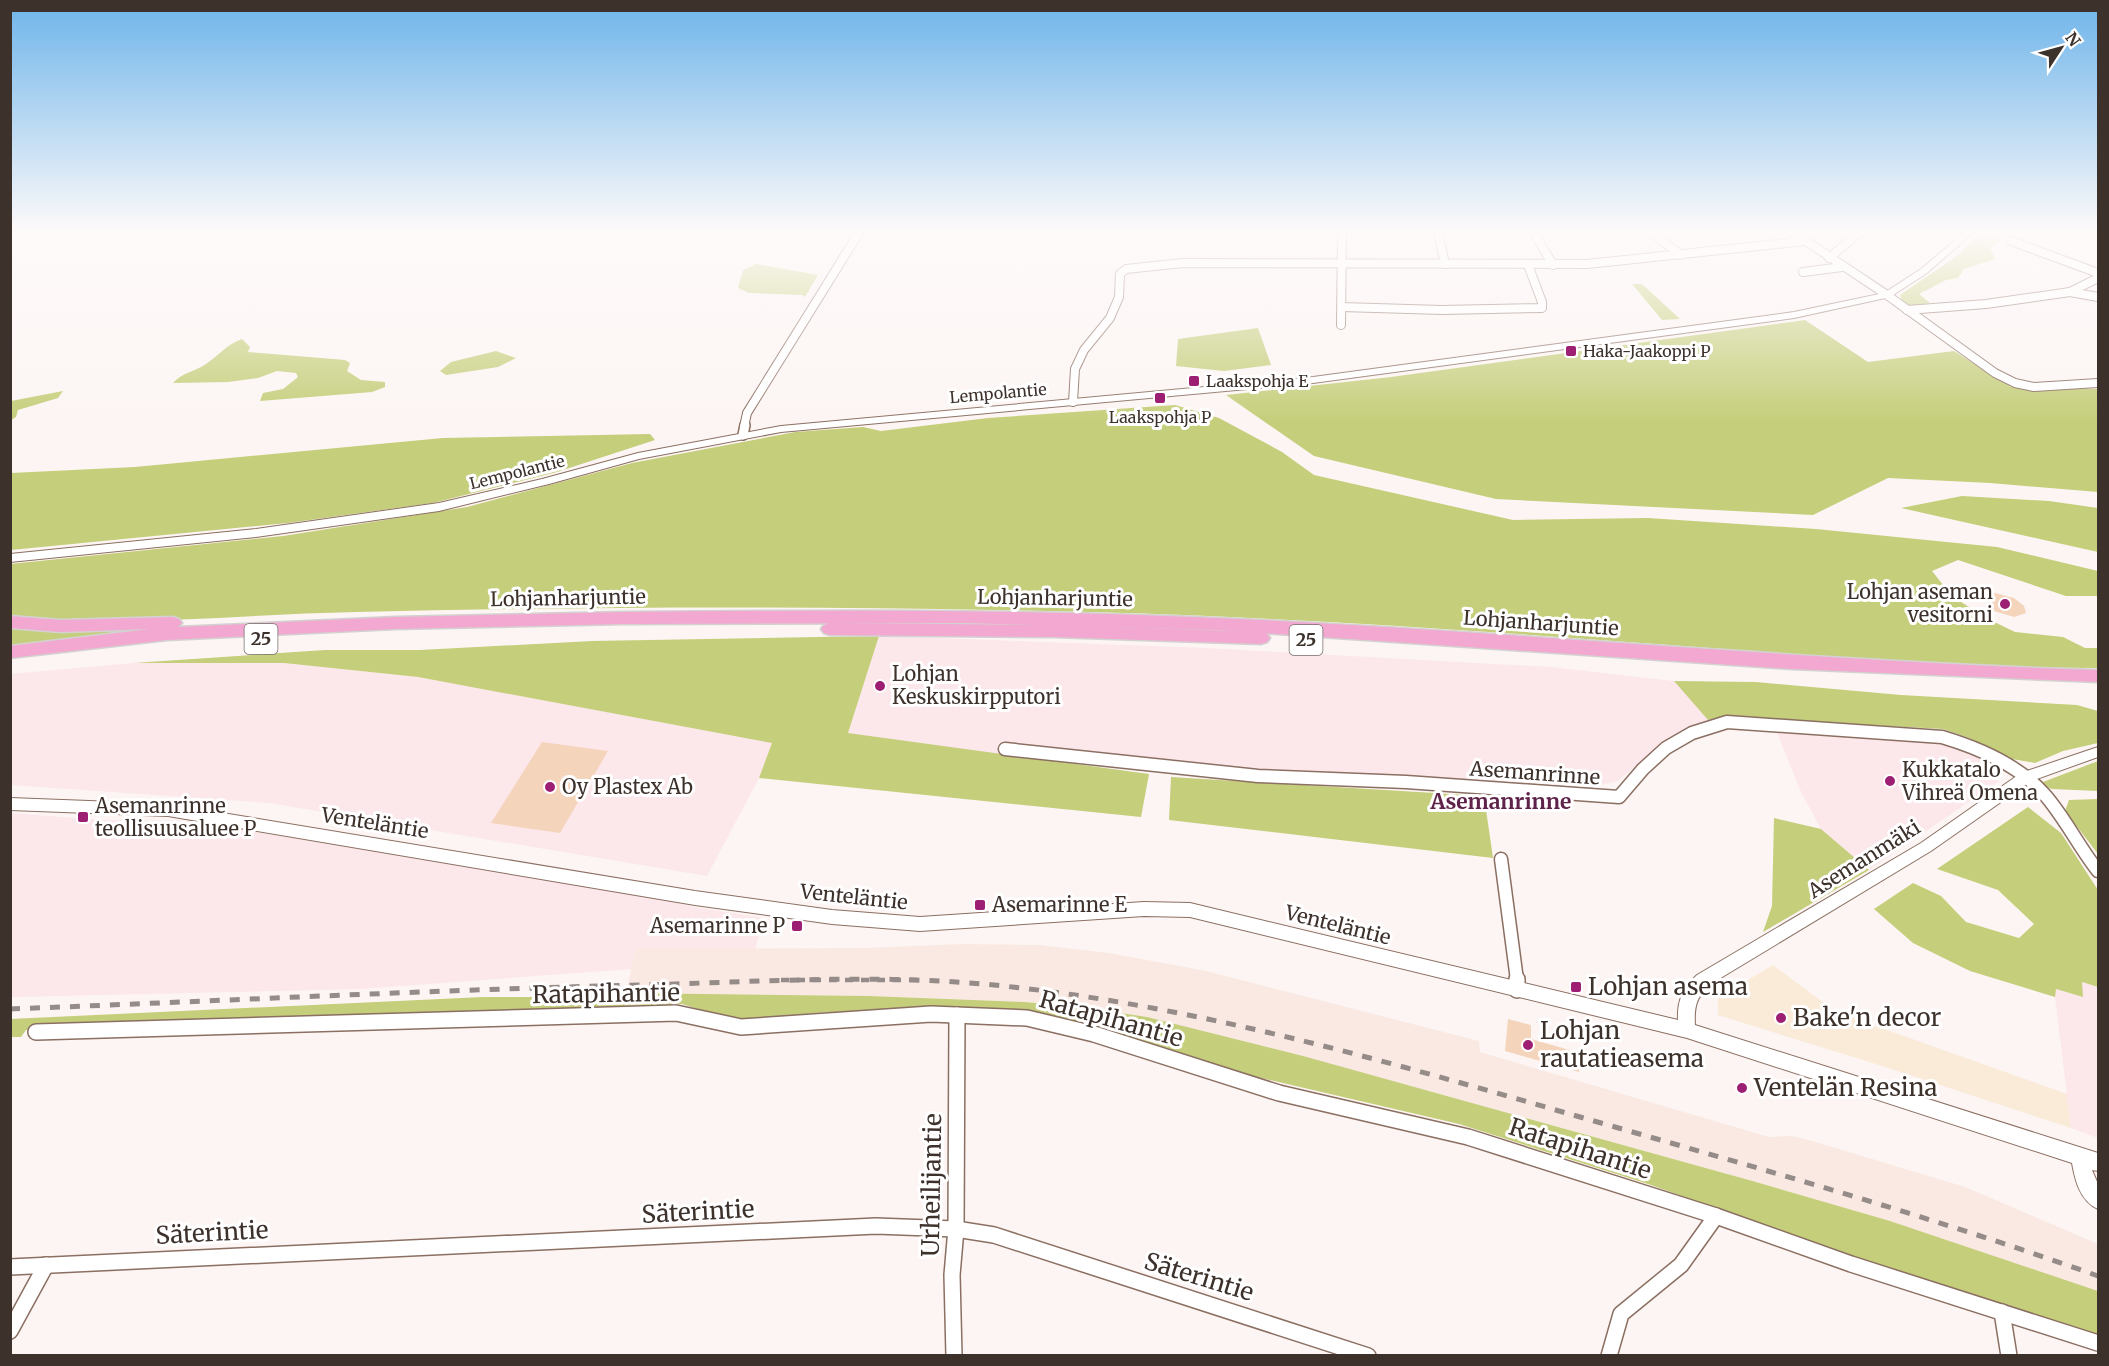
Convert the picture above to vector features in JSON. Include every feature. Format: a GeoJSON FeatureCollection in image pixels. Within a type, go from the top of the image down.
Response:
{"type":"FeatureCollection","features":[{"type":"Feature","properties":{"kind":"highway","name":"Lohjanharjuntie"},"geometry":{"type":"LineString","coordinates":[[10,651],[162,635],[375,624],[610,617],[1051,616],[1277,626],[1929,669],[2098,676]]}},
{"type":"Feature","properties":{"kind":"highway"},"geometry":{"type":"LineString","coordinates":[[10,622],[81,626],[340,619],[375,624]]}},
{"type":"Feature","properties":{"kind":"highway","name":"Lohjanharjuntie"},"geometry":{"type":"LineString","coordinates":[[10,660],[158,646],[293,637],[512,628],[1054,631],[1279,639],[1892,679],[2098,688]]}},
{"type":"Feature","properties":{"kind":"street"},"geometry":{"type":"LineString","coordinates":[[743,435],[747,413],[820,295]]}},
{"type":"Feature","properties":{"kind":"street"},"geometry":{"type":"LineString","coordinates":[[1073,402],[1075,369],[1084,350],[1110,318],[1119,295]]}},
{"type":"Feature","properties":{"kind":"street"},"geometry":{"type":"LineString","coordinates":[[1341,326],[1342,295]]}},
{"type":"Feature","properties":{"kind":"street"},"geometry":{"type":"LineString","coordinates":[[1342,307],[1442,310],[1542,308],[1539,295]]}},
{"type":"Feature","properties":{"kind":"street"},"geometry":{"type":"LineString","coordinates":[[1887,295],[1995,373],[2015,383],[2034,387],[2098,383]]}},
{"type":"Feature","properties":{"kind":"street","name":"Lempolantie"},"geometry":{"type":"LineString","coordinates":[[10,558],[256,533],[439,507],[545,482],[638,456],[743,435],[849,421],[1359,374],[1794,315],[1887,295]]}},
{"type":"Feature","properties":{"kind":"street"},"geometry":{"type":"LineString","coordinates":[[1907,310],[1986,304],[2051,295]]}},
{"type":"Feature","properties":{"kind":"street","name":"Asemanrinne"},"geometry":{"type":"LineString","coordinates":[[1005,749],[1258,776],[1406,782],[1619,797],[1639,772],[1666,747],[1698,729],[1727,722],[1942,737],[1976,747],[2026,777]]}},
{"type":"Feature","properties":{"kind":"street","name":"Asemanmäki"},"geometry":{"type":"LineString","coordinates":[[1687,1030],[1685,1007],[1688,993],[1703,981],[1926,847],[2026,777],[2098,752]]}},
{"type":"Feature","properties":{"kind":"street"},"geometry":{"type":"LineString","coordinates":[[2026,777],[2046,796],[2098,871]]}},
{"type":"Feature","properties":{"kind":"street","name":"Venteläntie"},"geometry":{"type":"LineString","coordinates":[[10,804],[168,810],[694,898],[843,918],[920,924],[1144,909],[1190,910],[1687,1030],[2098,1162]]}},
{"type":"Feature","properties":{"kind":"street"},"geometry":{"type":"LineString","coordinates":[[1502,859],[1517,990]]}},
{"type":"Feature","properties":{"kind":"street","name":"Ratapihantie"},"geometry":{"type":"LineString","coordinates":[[36,1032],[676,1013],[741,1027],[874,1016],[957,1015],[1027,1018],[1094,1034],[1279,1093],[1468,1137],[1716,1216],[1851,1264],[2098,1343]]}},
{"type":"Feature","properties":{"kind":"street","name":"Urheilijantie"},"geometry":{"type":"LineString","coordinates":[[954,1356],[952,1275],[956,1229],[957,1015]]}},
{"type":"Feature","properties":{"kind":"street"},"geometry":{"type":"LineString","coordinates":[[2080,1156],[2085,1181],[2098,1199]]}},
{"type":"Feature","properties":{"kind":"street"},"geometry":{"type":"LineString","coordinates":[[1608,1356],[1621,1314],[1681,1266],[1716,1216]]}},
{"type":"Feature","properties":{"kind":"street","name":"Säterintie"},"geometry":{"type":"LineString","coordinates":[[10,1268],[876,1226],[956,1229],[993,1235],[1368,1356]]}},
{"type":"Feature","properties":{"kind":"street"},"geometry":{"type":"LineString","coordinates":[[10,1331],[46,1265]]}},
{"type":"Feature","properties":{"kind":"street"},"geometry":{"type":"LineString","coordinates":[[2002,1312],[2009,1356]]}},
{"type":"Feature","properties":{"kind":"shaded area"},"geometry":{"type":"Polygon","coordinates":[[[879,636],[1206,648],[1550,667],[1674,681],[1708,720],[1689,726],[1663,742],[1618,781],[1591,787],[1030,759],[848,733],[879,636]]]}},
{"type":"Feature","properties":{"kind":"shaded area"},"geometry":{"type":"Polygon","coordinates":[[[134,663],[284,663],[418,677],[773,743],[759,778],[707,876],[269,803],[11,785],[10,674],[134,663]]]}},
{"type":"Feature","properties":{"kind":"shaded area"},"geometry":{"type":"Polygon","coordinates":[[[1777,733],[1932,741],[1953,745],[1986,759],[1999,773],[1998,782],[1869,870],[1821,829],[1802,794],[1777,733]]]}},
{"type":"Feature","properties":{"kind":"shaded area"},"geometry":{"type":"Polygon","coordinates":[[[10,813],[101,820],[187,821],[612,888],[694,907],[764,918],[755,949],[636,949],[632,969],[360,989],[11,997],[10,813]]]}},
{"type":"Feature","properties":{"kind":"shaded area"},"geometry":{"type":"Polygon","coordinates":[[[965,944],[1039,945],[1109,953],[1206,971],[1479,1041],[1480,1052],[1769,1137],[1792,1136],[1809,1140],[1965,1187],[2098,1244],[2098,1291],[1890,1221],[1756,1182],[1426,1090],[1147,1017],[1082,1007],[1024,1002],[869,996],[626,993],[636,949],[864,948],[965,944]]]}},
{"type":"Feature","properties":{"kind":"shaded area"},"geometry":{"type":"Polygon","coordinates":[[[1773,965],[1836,1012],[2067,1094],[2071,1128],[1718,1015],[1718,998],[1773,965]]]}},
{"type":"Feature","properties":{"kind":"shaded area"},"geometry":{"type":"Polygon","coordinates":[[[2081,982],[2098,987],[2098,1138],[2071,1128],[2055,997],[2055,989],[2083,997],[2081,982]]]}},
{"type":"Feature","properties":{"kind":"green space"},"geometry":{"type":"Polygon","coordinates":[[[1641,295],[1654,295],[1680,319],[1662,320],[1641,295]]]}},
{"type":"Feature","properties":{"kind":"green space"},"geometry":{"type":"Polygon","coordinates":[[[1900,295],[1920,295],[1930,303],[1913,306],[1903,303],[1900,295]]]}},
{"type":"Feature","properties":{"kind":"green space"},"geometry":{"type":"Polygon","coordinates":[[[1805,320],[1868,362],[1954,351],[2011,387],[2098,389],[2098,492],[1888,478],[1813,515],[1496,499],[1314,456],[1226,395],[1391,377],[1805,320]]]}},
{"type":"Feature","properties":{"kind":"green space"},"geometry":{"type":"Polygon","coordinates":[[[1258,328],[1271,365],[1224,371],[1176,366],[1178,339],[1258,328]]]}},
{"type":"Feature","properties":{"kind":"green space"},"geometry":{"type":"Polygon","coordinates":[[[242,339],[250,347],[248,352],[345,360],[350,363],[347,371],[361,380],[385,382],[385,387],[372,392],[260,401],[263,393],[283,389],[298,377],[296,373],[277,371],[258,378],[228,382],[173,383],[242,339]]]}},
{"type":"Feature","properties":{"kind":"green space"},"geometry":{"type":"Polygon","coordinates":[[[496,351],[516,358],[498,367],[446,375],[440,371],[451,362],[496,351]]]}},
{"type":"Feature","properties":{"kind":"green space"},"geometry":{"type":"Polygon","coordinates":[[[63,391],[58,398],[18,410],[16,417],[11,420],[11,401],[63,391]]]}},
{"type":"Feature","properties":{"kind":"green space"},"geometry":{"type":"Polygon","coordinates":[[[1175,405],[1219,418],[1282,452],[1314,475],[1513,520],[1648,518],[1816,529],[1997,547],[2098,571],[2098,596],[2066,596],[1958,560],[1932,571],[1952,596],[1984,617],[2015,632],[2063,637],[2085,648],[2098,648],[2098,668],[1921,663],[1391,626],[1233,617],[1076,612],[677,608],[314,613],[140,621],[11,617],[10,564],[283,536],[467,507],[632,463],[795,432],[863,427],[881,431],[988,418],[1175,405]]]}},
{"type":"Feature","properties":{"kind":"green space"},"geometry":{"type":"Polygon","coordinates":[[[650,434],[655,440],[557,472],[433,503],[288,523],[11,550],[11,473],[135,467],[443,438],[650,434]]]}},
{"type":"Feature","properties":{"kind":"green space"},"geometry":{"type":"Polygon","coordinates":[[[1962,496],[2049,501],[2098,508],[2098,552],[1901,508],[1962,496]]]}},
{"type":"Feature","properties":{"kind":"green space"},"geometry":{"type":"Polygon","coordinates":[[[10,626],[173,627],[11,646],[10,626]]]}},
{"type":"Feature","properties":{"kind":"green space"},"geometry":{"type":"Polygon","coordinates":[[[879,636],[848,733],[1149,774],[1141,817],[759,778],[772,743],[418,677],[284,663],[134,663],[325,650],[420,650],[592,641],[879,636]]]}},
{"type":"Feature","properties":{"kind":"green space"},"geometry":{"type":"Polygon","coordinates":[[[1674,681],[1756,682],[1901,695],[2077,705],[2098,711],[2098,743],[2063,751],[2035,763],[2012,759],[1969,738],[1943,729],[1721,717],[1708,720],[1674,681]]]}},
{"type":"Feature","properties":{"kind":"green space"},"geometry":{"type":"Polygon","coordinates":[[[2098,761],[2098,791],[2052,789],[2046,787],[2043,782],[2098,761]]]}},
{"type":"Feature","properties":{"kind":"green space"},"geometry":{"type":"Polygon","coordinates":[[[1171,777],[1484,796],[1493,858],[1169,820],[1171,777]]]}},
{"type":"Feature","properties":{"kind":"green space"},"geometry":{"type":"Polygon","coordinates":[[[2098,799],[2098,854],[2065,811],[2069,800],[2098,799]]]}},
{"type":"Feature","properties":{"kind":"green space"},"geometry":{"type":"Polygon","coordinates":[[[2028,807],[2061,833],[2098,890],[2098,987],[2082,982],[2083,997],[2056,989],[2055,997],[1970,971],[1913,943],[1874,909],[1913,883],[1941,896],[1966,922],[2019,938],[2034,924],[1998,890],[1937,869],[2028,807]]]}},
{"type":"Feature","properties":{"kind":"green space"},"geometry":{"type":"Polygon","coordinates":[[[1774,818],[1821,829],[1869,870],[1763,932],[1772,906],[1774,818]]]}},
{"type":"Feature","properties":{"kind":"green space"},"geometry":{"type":"Polygon","coordinates":[[[626,993],[869,996],[1024,1002],[1081,1007],[1147,1017],[1303,1056],[1890,1221],[2098,1291],[2098,1336],[1840,1252],[1648,1184],[1459,1124],[1244,1074],[1095,1027],[909,1008],[815,1013],[754,1020],[730,1019],[682,1004],[38,1026],[26,1030],[21,1037],[11,1037],[10,1019],[483,997],[579,997],[626,993]]]}},
{"type":"Feature","properties":{"kind":"building","name":"Lohjan aseman vesitorni"},"geometry":{"type":"Polygon","coordinates":[[[1995,593],[2014,598],[2024,606],[2026,613],[2014,617],[1994,611],[1985,599],[1995,593]]]}},
{"type":"Feature","properties":{"kind":"building","name":"Oy Plastex Ab"},"geometry":{"type":"Polygon","coordinates":[[[542,742],[608,751],[560,833],[491,823],[542,742]]]}},
{"type":"Feature","properties":{"kind":"building","name":"Lohjan rautatieasema"},"geometry":{"type":"Polygon","coordinates":[[[1508,1019],[1531,1025],[1531,1039],[1580,1053],[1579,1072],[1505,1051],[1508,1019]]]}},
{"type":"Feature","properties":{"kind":"railway"},"geometry":{"type":"LineString","coordinates":[[781,980],[812,980]]}},
{"type":"Feature","properties":{"kind":"railway"},"geometry":{"type":"LineString","coordinates":[[10,1009],[483,990],[812,980]]}},
{"type":"Feature","properties":{"kind":"railway"},"geometry":{"type":"LineString","coordinates":[[812,980],[897,980]]}},
{"type":"Feature","properties":{"kind":"railway"},"geometry":{"type":"LineString","coordinates":[[897,980],[919,980]]}},
{"type":"Feature","properties":{"kind":"railway"},"geometry":{"type":"LineString","coordinates":[[897,980],[983,984],[1060,993],[1136,1005],[1288,1037],[1438,1077],[1844,1193],[2098,1276]]}},
{"type":"Feature","properties":{"kind":"place","name":"Haka-Jaakoppi P"},"geometry":{"type":"Point","coordinates":[1571,351]}},
{"type":"Feature","properties":{"kind":"place","name":"Laakspohja E"},"geometry":{"type":"Point","coordinates":[1194,381]}},
{"type":"Feature","properties":{"kind":"place","name":"Laakspohja P"},"geometry":{"type":"Point","coordinates":[1160,398]}},
{"type":"Feature","properties":{"kind":"place","name":"Lohjan aseman vesitorni"},"geometry":{"type":"Point","coordinates":[2005,604]}},
{"type":"Feature","properties":{"kind":"place","name":"Lohjan Keskuskirpputori"},"geometry":{"type":"Point","coordinates":[880,686]}},
{"type":"Feature","properties":{"kind":"place","name":"Kukkatalo Vihreä Omena"},"geometry":{"type":"Point","coordinates":[1890,781]}},
{"type":"Feature","properties":{"kind":"place","name":"Oy Plastex Ab"},"geometry":{"type":"Point","coordinates":[550,787]}},
{"type":"Feature","properties":{"kind":"place","name":"Asemanrinne teollisuusaluee P"},"geometry":{"type":"Point","coordinates":[83,817]}},
{"type":"Feature","properties":{"kind":"place","name":"Asemarinne E"},"geometry":{"type":"Point","coordinates":[980,905]}},
{"type":"Feature","properties":{"kind":"place","name":"Asemarinne P"},"geometry":{"type":"Point","coordinates":[797,926]}},
{"type":"Feature","properties":{"kind":"place","name":"Lohjan asema"},"geometry":{"type":"Point","coordinates":[1576,987]}},
{"type":"Feature","properties":{"kind":"place","name":"Bake'n decor"},"geometry":{"type":"Point","coordinates":[1781,1018]}},
{"type":"Feature","properties":{"kind":"place","name":"Lohjan rautatieasema"},"geometry":{"type":"Point","coordinates":[1528,1045]}},
{"type":"Feature","properties":{"kind":"place","name":"Ventelän Resina"},"geometry":{"type":"Point","coordinates":[1742,1088]}},
{"type":"Feature","properties":{"kind":"district","name":"Asemanrinne"},"geometry":{"type":"Point","coordinates":[1501,802]}}]}
